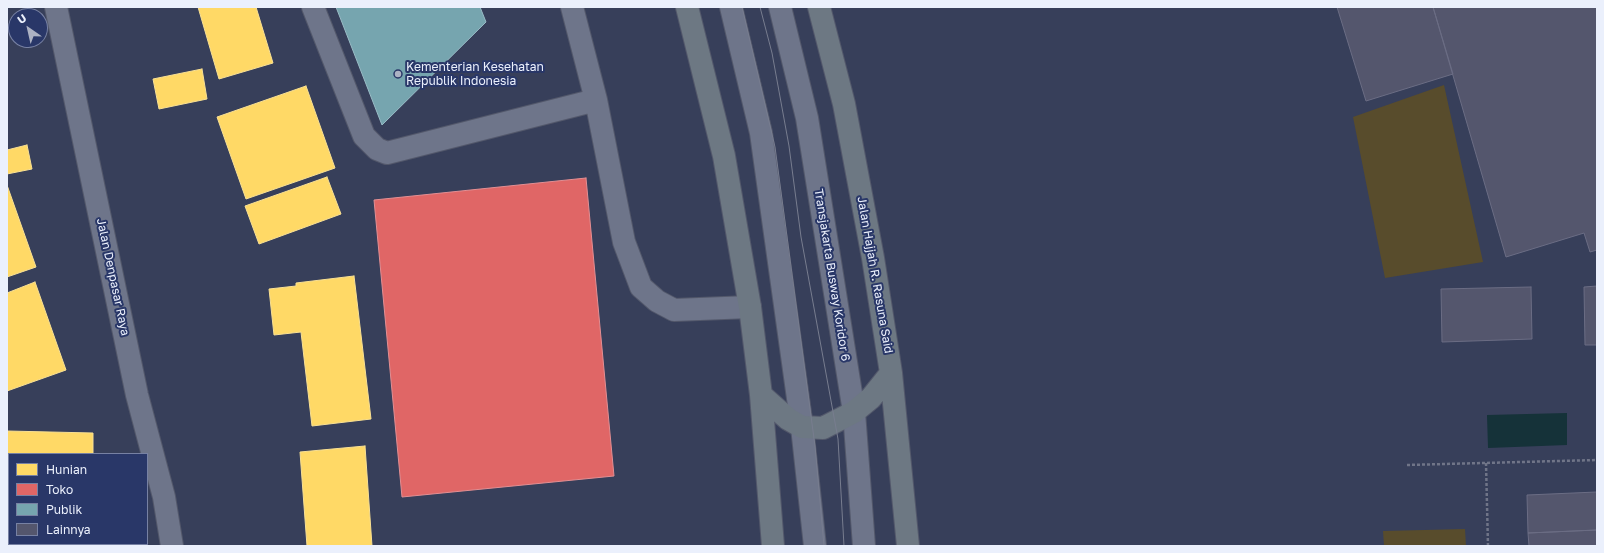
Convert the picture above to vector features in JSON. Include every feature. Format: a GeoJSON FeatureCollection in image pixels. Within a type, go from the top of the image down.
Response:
{"type":"FeatureCollection","features":[{"type":"Feature","properties":{"kind":"main road"},"geometry":{"type":"LineString","coordinates":[[687,7],[724,156],[750,307],[761,395],[773,546]]}},
{"type":"Feature","properties":{"kind":"main road","name":"Jalan Hajjah R. Rasuna Said"},"geometry":{"type":"LineString","coordinates":[[819,7],[844,104],[873,258],[891,373],[908,546]]}},
{"type":"Feature","properties":{"kind":"main road"},"geometry":{"type":"LineString","coordinates":[[761,395],[788,419],[802,427],[823,428],[854,412],[871,398],[891,373]]}},
{"type":"Feature","properties":{"kind":"street","name":"Jalan Denpasar Raya"},"geometry":{"type":"LineString","coordinates":[[56,7],[137,396],[164,497],[172,546]]}},
{"type":"Feature","properties":{"kind":"street"},"geometry":{"type":"LineString","coordinates":[[313,7],[364,136],[377,149],[387,153],[596,100]]}},
{"type":"Feature","properties":{"kind":"street"},"geometry":{"type":"LineString","coordinates":[[572,7],[596,100],[624,242],[641,287],[657,301],[674,310],[750,307]]}},
{"type":"Feature","properties":{"kind":"street"},"geometry":{"type":"LineString","coordinates":[[731,7],[761,133],[802,427],[815,546]]}},
{"type":"Feature","properties":{"kind":"street","name":"Transjakarta Busway Koridor 6"},"geometry":{"type":"LineString","coordinates":[[780,7],[807,118],[854,412],[864,546]]}},
{"type":"Feature","properties":{"kind":"path"},"geometry":{"type":"LineString","coordinates":[[1407,465],[1597,460]]}},
{"type":"Feature","properties":{"kind":"path"},"geometry":{"type":"LineString","coordinates":[[1486,463],[1488,546]]}},
{"type":"Feature","properties":{"kind":"shaded area"},"geometry":{"type":"Polygon","coordinates":[[[1444,85],[1483,262],[1385,278],[1353,117],[1444,85]]]}},
{"type":"Feature","properties":{"kind":"shaded area"},"geometry":{"type":"Polygon","coordinates":[[[1567,413],[1567,445],[1488,448],[1487,415],[1567,413]]]}},
{"type":"Feature","properties":{"kind":"shaded area"},"geometry":{"type":"Polygon","coordinates":[[[1465,529],[1466,546],[1384,546],[1383,531],[1465,529]]]}},
{"type":"Feature","properties":{"kind":"building: Hunian"},"geometry":{"type":"Polygon","coordinates":[[[198,7],[256,7],[273,63],[219,79],[198,7]]]}},
{"type":"Feature","properties":{"kind":"building: Hunian"},"geometry":{"type":"Polygon","coordinates":[[[202,69],[207,99],[159,109],[153,79],[202,69]]]}},
{"type":"Feature","properties":{"kind":"building: Hunian"},"geometry":{"type":"Polygon","coordinates":[[[306,86],[335,168],[246,199],[217,117],[306,86]]]}},
{"type":"Feature","properties":{"kind":"building: Hunian"},"geometry":{"type":"Polygon","coordinates":[[[27,145],[32,169],[7,174],[7,150],[27,145]]]}},
{"type":"Feature","properties":{"kind":"building: Hunian"},"geometry":{"type":"Polygon","coordinates":[[[327,177],[341,214],[259,244],[245,206],[327,177]]]}},
{"type":"Feature","properties":{"kind":"building: Hunian"},"geometry":{"type":"Polygon","coordinates":[[[7,185],[36,267],[7,277],[7,185]]]}},
{"type":"Feature","properties":{"kind":"building: Hunian"},"geometry":{"type":"Polygon","coordinates":[[[354,276],[371,419],[312,426],[301,332],[274,335],[269,289],[296,286],[296,283],[354,276]]]}},
{"type":"Feature","properties":{"kind":"building: Hunian"},"geometry":{"type":"Polygon","coordinates":[[[35,282],[66,370],[7,391],[7,293],[35,282]]]}},
{"type":"Feature","properties":{"kind":"building: Hunian"},"geometry":{"type":"Polygon","coordinates":[[[7,431],[93,433],[93,453],[8,453],[7,486],[7,431]]]}},
{"type":"Feature","properties":{"kind":"building: Hunian"},"geometry":{"type":"Polygon","coordinates":[[[365,446],[372,546],[307,546],[300,452],[365,446]]]}},
{"type":"Feature","properties":{"kind":"building: Hunian"},"geometry":{"type":"Polygon","coordinates":[[[7,518],[8,545],[65,545],[65,546],[7,546],[7,518]]]}},
{"type":"Feature","properties":{"kind":"building: Toko"},"geometry":{"type":"Polygon","coordinates":[[[586,178],[614,476],[402,497],[374,200],[586,178]]]}},
{"type":"Feature","properties":{"kind":"building: Publik","name":"Kementerian Kesehatan Republik Indonesia"},"geometry":{"type":"Polygon","coordinates":[[[336,7],[480,7],[486,22],[382,125],[336,7]]]}},
{"type":"Feature","properties":{"kind":"building: Lainnya"},"geometry":{"type":"Polygon","coordinates":[[[1337,7],[1433,7],[1453,74],[1366,101],[1337,7]]]}},
{"type":"Feature","properties":{"kind":"building: Lainnya"},"geometry":{"type":"Polygon","coordinates":[[[1433,7],[1597,7],[1597,250],[1590,252],[1584,233],[1506,257],[1433,7]]]}},
{"type":"Feature","properties":{"kind":"building: Lainnya"},"geometry":{"type":"Polygon","coordinates":[[[1597,286],[1597,345],[1585,345],[1584,287],[1597,286]]]}},
{"type":"Feature","properties":{"kind":"building: Lainnya"},"geometry":{"type":"Polygon","coordinates":[[[1531,287],[1532,339],[1442,342],[1441,289],[1531,287]]]}},
{"type":"Feature","properties":{"kind":"building: Lainnya"},"geometry":{"type":"Polygon","coordinates":[[[1597,492],[1597,530],[1528,533],[1527,495],[1597,492]]]}},
{"type":"Feature","properties":{"kind":"building: Lainnya"},"geometry":{"type":"Polygon","coordinates":[[[1597,530],[1597,546],[1529,546],[1528,533],[1597,530]]]}},
{"type":"Feature","properties":{"kind":"tram line"},"geometry":{"type":"LineString","coordinates":[[742,7],[775,147],[815,446],[824,546]]}},
{"type":"Feature","properties":{"kind":"tram line"},"geometry":{"type":"LineString","coordinates":[[760,7],[772,53],[789,146],[801,237],[838,439],[844,546]]}},
{"type":"Feature","properties":{"kind":"place","name":"Kementerian Kesehatan Republik Indonesia"},"geometry":{"type":"Point","coordinates":[398,74]}}]}
